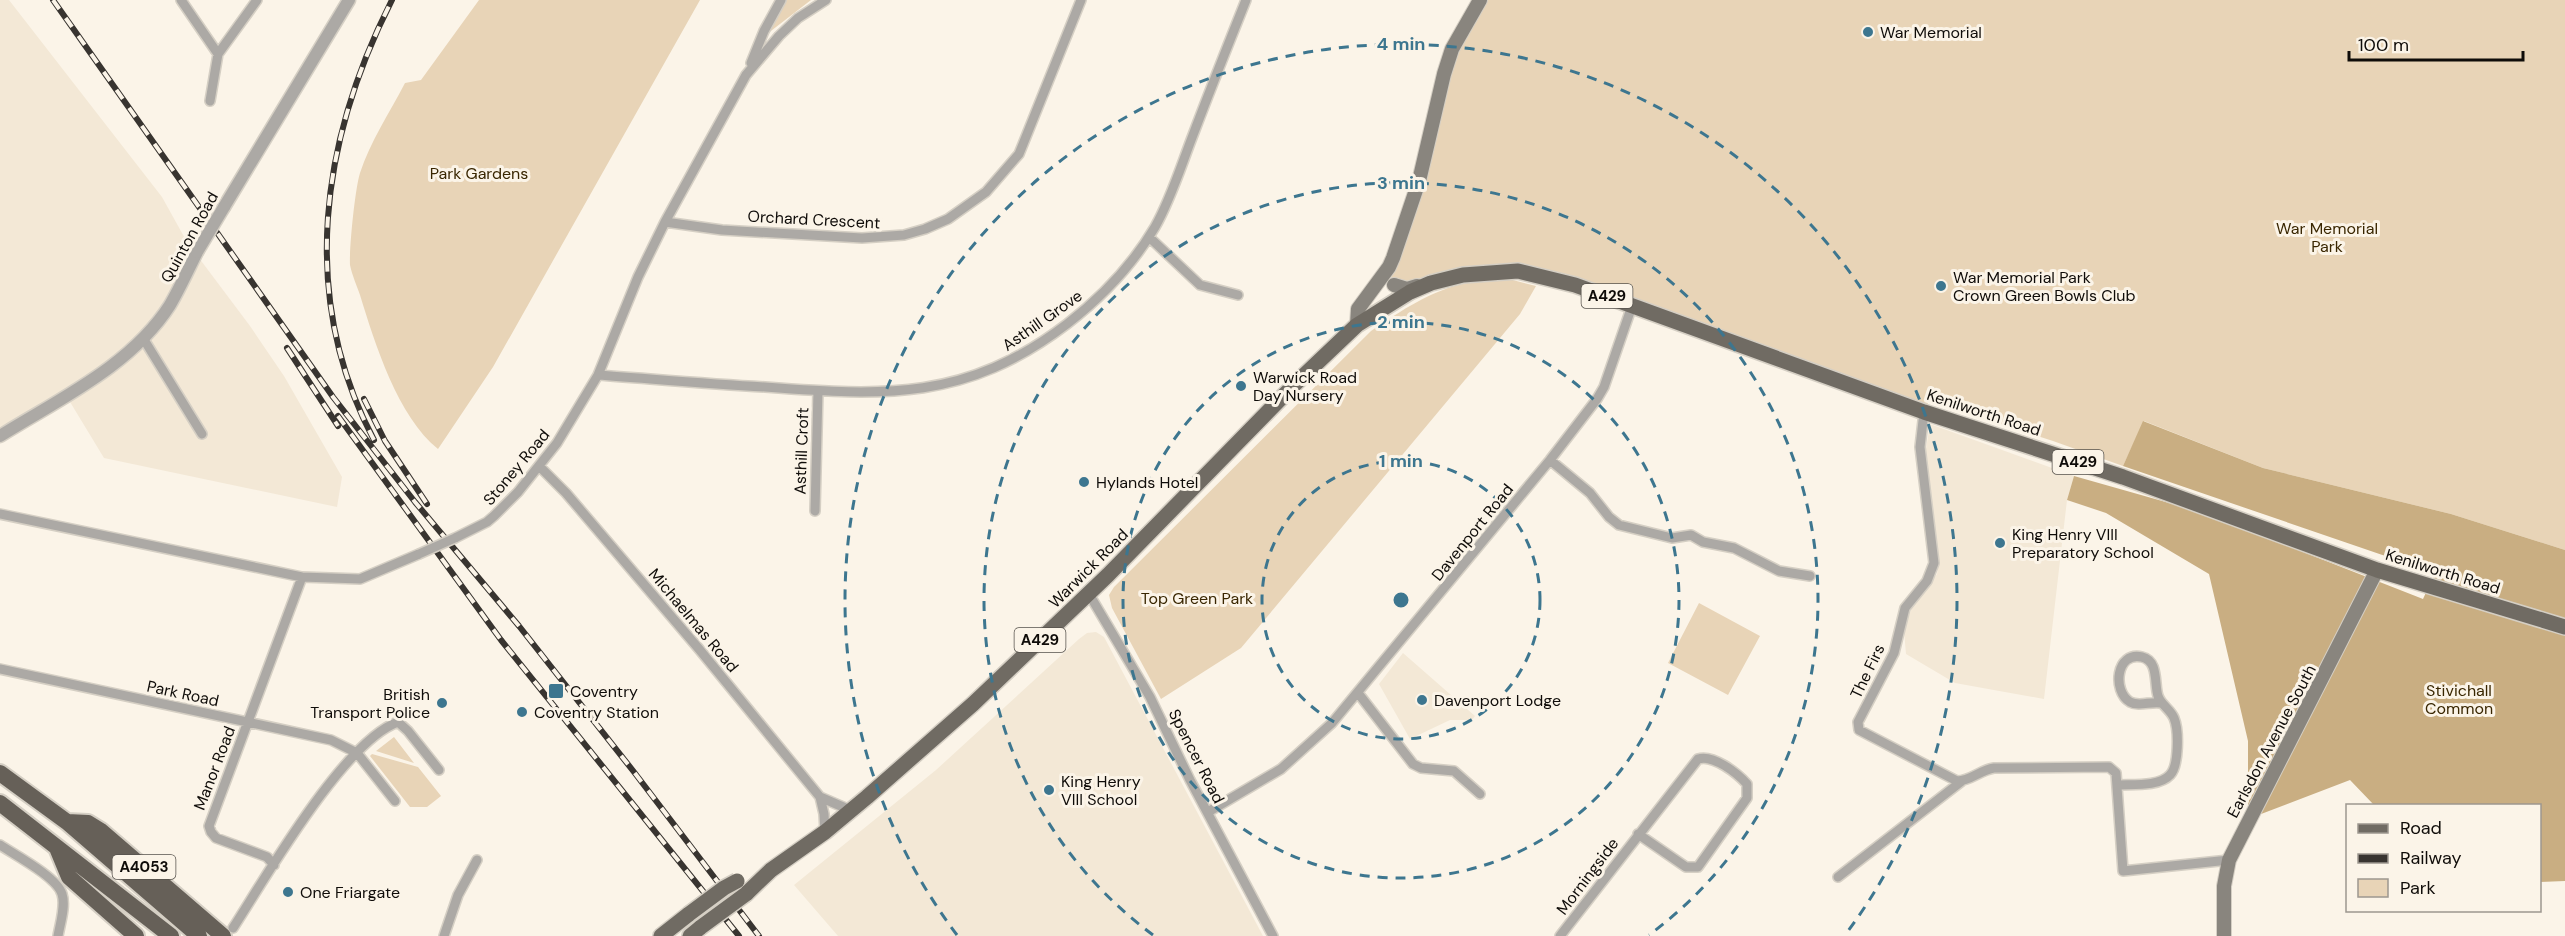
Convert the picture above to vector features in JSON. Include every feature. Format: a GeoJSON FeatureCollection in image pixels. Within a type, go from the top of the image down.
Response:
{"type":"FeatureCollection","features":[{"type":"Feature","properties":{"kind":"highway","name":"A4053"},"geometry":{"type":"LineString","coordinates":[[0,773],[67,822],[88,823],[101,831],[220,933]]}},
{"type":"Feature","properties":{"kind":"highway","name":"A4053"},"geometry":{"type":"LineString","coordinates":[[2,807],[171,936]]}},
{"type":"Feature","properties":{"kind":"highway"},"geometry":{"type":"LineString","coordinates":[[56,847],[69,877],[136,936]]}},
{"type":"Feature","properties":{"kind":"main road"},"geometry":{"type":"LineString","coordinates":[[1357,325],[1358,309],[1389,267],[1419,181],[1439,92],[1452,49],[1480,0]]}},
{"type":"Feature","properties":{"kind":"main road"},"geometry":{"type":"LineString","coordinates":[[1389,267],[1396,291],[1393,303]]}},
{"type":"Feature","properties":{"kind":"main road","name":"Kenilworth Road"},"geometry":{"type":"LineString","coordinates":[[1393,303],[1431,283],[1481,272],[1518,271],[1575,285],[1924,412],[2132,481],[2378,570],[2565,627]]}},
{"type":"Feature","properties":{"kind":"main road"},"geometry":{"type":"LineString","coordinates":[[1394,285],[1407,289],[1431,283]]}},
{"type":"Feature","properties":{"kind":"main road","name":"Warwick Road"},"geometry":{"type":"LineString","coordinates":[[696,932],[742,887],[771,870],[825,832],[929,744],[1089,594],[1357,325],[1393,303]]}},
{"type":"Feature","properties":{"kind":"main road","name":"Earlsdon Avenue South"},"geometry":{"type":"LineString","coordinates":[[2224,936],[2224,886],[2229,860],[2378,570]]}},
{"type":"Feature","properties":{"kind":"main road","name":"Warwick Road"},"geometry":{"type":"LineString","coordinates":[[661,936],[724,888],[742,887]]}},
{"type":"Feature","properties":{"kind":"street"},"geometry":{"type":"LineString","coordinates":[[181,0],[218,54]]}},
{"type":"Feature","properties":{"kind":"street"},"geometry":{"type":"LineString","coordinates":[[210,101],[218,54],[257,0]]}},
{"type":"Feature","properties":{"kind":"street","name":"Quinton Road"},"geometry":{"type":"LineString","coordinates":[[0,436],[102,373],[142,338],[169,306],[197,252],[349,0]]}},
{"type":"Feature","properties":{"kind":"street","name":"Stoney Road"},"geometry":{"type":"LineString","coordinates":[[0,514],[302,577],[360,579],[487,522],[539,466],[573,419],[598,375],[638,277],[665,222],[746,75],[764,31],[781,0]]}},
{"type":"Feature","properties":{"kind":"street","name":"Stoney Road"},"geometry":{"type":"LineString","coordinates":[[746,75],[779,36],[798,18],[826,0]]}},
{"type":"Feature","properties":{"kind":"street","name":"Orchard Crescent"},"geometry":{"type":"LineString","coordinates":[[665,222],[722,230],[870,238],[904,235],[948,219],[986,192],[1019,154],[1081,0]]}},
{"type":"Feature","properties":{"kind":"street","name":"Asthill Grove"},"geometry":{"type":"LineString","coordinates":[[598,375],[818,391],[867,393],[905,391],[954,382],[1001,366],[1037,346],[1093,304],[1123,273],[1149,237],[1168,201],[1246,0]]}},
{"type":"Feature","properties":{"kind":"street"},"geometry":{"type":"LineString","coordinates":[[1149,237],[1200,285],[1238,295]]}},
{"type":"Feature","properties":{"kind":"street","name":"Davenport Road"},"geometry":{"type":"LineString","coordinates":[[1208,812],[1281,769],[1318,737],[1358,693],[1550,460],[1600,393],[1632,306]]}},
{"type":"Feature","properties":{"kind":"street"},"geometry":{"type":"LineString","coordinates":[[142,338],[202,434]]}},
{"type":"Feature","properties":{"kind":"street","name":"Asthill Croft"},"geometry":{"type":"LineString","coordinates":[[815,511],[818,391]]}},
{"type":"Feature","properties":{"kind":"street","name":"The Firs"},"geometry":{"type":"LineString","coordinates":[[1924,412],[1920,447],[1934,547],[1933,568],[1927,581],[1905,608],[1894,653],[1857,725],[1861,732],[1951,780],[1962,781]]}},
{"type":"Feature","properties":{"kind":"street"},"geometry":{"type":"LineString","coordinates":[[1550,460],[1590,493],[1609,517],[1619,525],[1672,538],[1691,535],[1707,543],[1734,548],[1779,571],[1810,576]]}},
{"type":"Feature","properties":{"kind":"street","name":"Michaelmas Road"},"geometry":{"type":"LineString","coordinates":[[539,466],[560,486],[699,649],[820,797],[850,810]]}},
{"type":"Feature","properties":{"kind":"street","name":"Manor Road"},"geometry":{"type":"LineString","coordinates":[[274,865],[267,857],[216,838],[211,832],[210,818],[302,577]]}},
{"type":"Feature","properties":{"kind":"street","name":"Spencer Road"},"geometry":{"type":"LineString","coordinates":[[1089,594],[1150,697],[1273,936]]}},
{"type":"Feature","properties":{"kind":"street"},"geometry":{"type":"LineString","coordinates":[[2117,785],[2161,781],[2174,771],[2177,758],[2175,723],[2157,695],[2154,670],[2149,661],[2136,656],[2124,661],[2119,673],[2120,690],[2124,697],[2136,704],[2161,703]]}},
{"type":"Feature","properties":{"kind":"street","name":"Park Road"},"geometry":{"type":"LineString","coordinates":[[0,669],[331,740],[357,753]]}},
{"type":"Feature","properties":{"kind":"street"},"geometry":{"type":"LineString","coordinates":[[1358,693],[1413,764],[1421,768],[1454,771],[1480,794]]}},
{"type":"Feature","properties":{"kind":"street"},"geometry":{"type":"LineString","coordinates":[[220,933],[274,865],[325,788],[357,753],[390,724],[398,722],[408,730],[440,770]]}},
{"type":"Feature","properties":{"kind":"street"},"geometry":{"type":"LineString","coordinates":[[357,753],[395,801]]}},
{"type":"Feature","properties":{"kind":"street","name":"Morningside"},"geometry":{"type":"LineString","coordinates":[[1560,936],[1638,834],[1698,759],[1704,757],[1713,759],[1746,784],[1749,793],[1747,798],[1698,867],[1686,867],[1638,834]]}},
{"type":"Feature","properties":{"kind":"street"},"geometry":{"type":"LineString","coordinates":[[1838,877],[1962,781],[1990,768],[2109,767],[2115,771],[2123,871],[2229,860]]}},
{"type":"Feature","properties":{"kind":"street"},"geometry":{"type":"LineString","coordinates":[[820,797],[825,832]]}},
{"type":"Feature","properties":{"kind":"street"},"geometry":{"type":"LineString","coordinates":[[0,845],[41,873],[62,892],[63,902],[58,936]]}},
{"type":"Feature","properties":{"kind":"street"},"geometry":{"type":"LineString","coordinates":[[444,936],[458,895],[477,860]]}},
{"type":"Feature","properties":{"kind":"shaded area"},"geometry":{"type":"Polygon","coordinates":[[[0,0],[9,0],[162,197],[187,242],[284,376],[342,477],[337,507],[104,458],[64,392],[0,431],[0,0]]]}},
{"type":"Feature","properties":{"kind":"shaded area","name":"King Henry VIII Preparatory School"},"geometry":{"type":"Polygon","coordinates":[[[1930,424],[2074,476],[2067,500],[2044,699],[1955,683],[1906,654],[1904,631],[1912,607],[1937,574],[1939,563],[1925,455],[1930,424]]]}},
{"type":"Feature","properties":{"kind":"shaded area","name":"King Henry VIII School"},"geometry":{"type":"Polygon","coordinates":[[[1096,632],[1104,637],[1263,936],[838,936],[794,885],[936,770],[1079,639],[1087,633],[1096,632]]]}},
{"type":"Feature","properties":{"kind":"shaded area","name":"Davenport Lodge"},"geometry":{"type":"Polygon","coordinates":[[[1403,653],[1475,716],[1472,720],[1450,720],[1410,739],[1379,684],[1403,653]]]}},
{"type":"Feature","properties":{"kind":"green space","name":"Park Gardens"},"geometry":{"type":"Polygon","coordinates":[[[479,0],[700,0],[493,367],[438,449],[411,418],[381,357],[350,265],[351,233],[360,173],[369,150],[405,83],[421,80],[479,0]]]}},
{"type":"Feature","properties":{"kind":"green space"},"geometry":{"type":"Polygon","coordinates":[[[784,0],[811,0],[767,34],[784,0]]]}},
{"type":"Feature","properties":{"kind":"green space","name":"War Memorial Park"},"geometry":{"type":"Polygon","coordinates":[[[1480,0],[2565,0],[2565,550],[2451,514],[2263,468],[2144,421],[2123,466],[1929,401],[1924,412],[1541,275],[1394,285],[1390,273],[1437,102],[1480,0]]]}},
{"type":"Feature","properties":{"kind":"green space","name":"Top Green Park"},"geometry":{"type":"Polygon","coordinates":[[[1509,279],[1536,286],[1520,314],[1241,648],[1161,699],[1112,608],[1109,595],[1114,587],[1371,331],[1417,302],[1454,286],[1509,279]]]}},
{"type":"Feature","properties":{"kind":"green space","name":"Stivichall Common"},"geometry":{"type":"Polygon","coordinates":[[[2143,421],[2263,468],[2451,514],[2565,550],[2565,881],[2541,882],[2541,804],[2373,804],[2350,780],[2248,819],[2248,741],[2209,574],[2106,513],[2067,500],[2074,476],[2201,512],[2423,599],[2435,573],[2123,466],[2143,421]]]}},
{"type":"Feature","properties":{"kind":"green space"},"geometry":{"type":"Polygon","coordinates":[[[1699,603],[1760,636],[1728,695],[1668,663],[1699,603]]]}},
{"type":"Feature","properties":{"kind":"green space"},"geometry":{"type":"Polygon","coordinates":[[[394,737],[414,763],[376,751],[394,737]]]}},
{"type":"Feature","properties":{"kind":"green space"},"geometry":{"type":"Polygon","coordinates":[[[372,754],[418,767],[441,796],[427,807],[410,807],[370,756],[372,754]]]}},
{"type":"Feature","properties":{"kind":"railway"},"geometry":{"type":"LineString","coordinates":[[53,0],[333,397],[415,502],[519,626],[759,936]]}},
{"type":"Feature","properties":{"kind":"railway"},"geometry":{"type":"LineString","coordinates":[[374,440],[350,385],[335,330],[328,274],[328,218],[335,163],[349,108],[368,53],[392,0]]}},
{"type":"Feature","properties":{"kind":"railway"},"geometry":{"type":"LineString","coordinates":[[287,348],[338,426]]}},
{"type":"Feature","properties":{"kind":"railway"},"geometry":{"type":"LineString","coordinates":[[364,399],[385,441],[427,504]]}},
{"type":"Feature","properties":{"kind":"railway"},"geometry":{"type":"LineString","coordinates":[[338,416],[501,640],[739,936]]}},
{"type":"Feature","properties":{"kind":"place","name":"War Memorial"},"geometry":{"type":"Point","coordinates":[1868,32]}},
{"type":"Feature","properties":{"kind":"place","name":"War Memorial Park Crown Green Bowls Club"},"geometry":{"type":"Point","coordinates":[1941,286]}},
{"type":"Feature","properties":{"kind":"place","name":"Warwick Road Day Nursery"},"geometry":{"type":"Point","coordinates":[1241,386]}},
{"type":"Feature","properties":{"kind":"place","name":"Hylands Hotel"},"geometry":{"type":"Point","coordinates":[1084,482]}},
{"type":"Feature","properties":{"kind":"place","name":"King Henry VIII Preparatory School"},"geometry":{"type":"Point","coordinates":[2000,543]}},
{"type":"Feature","properties":{"kind":"place","name":"Coventry"},"geometry":{"type":"Point","coordinates":[556,691]}},
{"type":"Feature","properties":{"kind":"place","name":"Davenport Lodge"},"geometry":{"type":"Point","coordinates":[1422,700]}},
{"type":"Feature","properties":{"kind":"place","name":"British Transport Police"},"geometry":{"type":"Point","coordinates":[442,703]}},
{"type":"Feature","properties":{"kind":"place","name":"Coventry Station"},"geometry":{"type":"Point","coordinates":[522,712]}},
{"type":"Feature","properties":{"kind":"place","name":"King Henry VIII School"},"geometry":{"type":"Point","coordinates":[1049,790]}},
{"type":"Feature","properties":{"kind":"place","name":"One Friargate"},"geometry":{"type":"Point","coordinates":[288,892]}}]}
